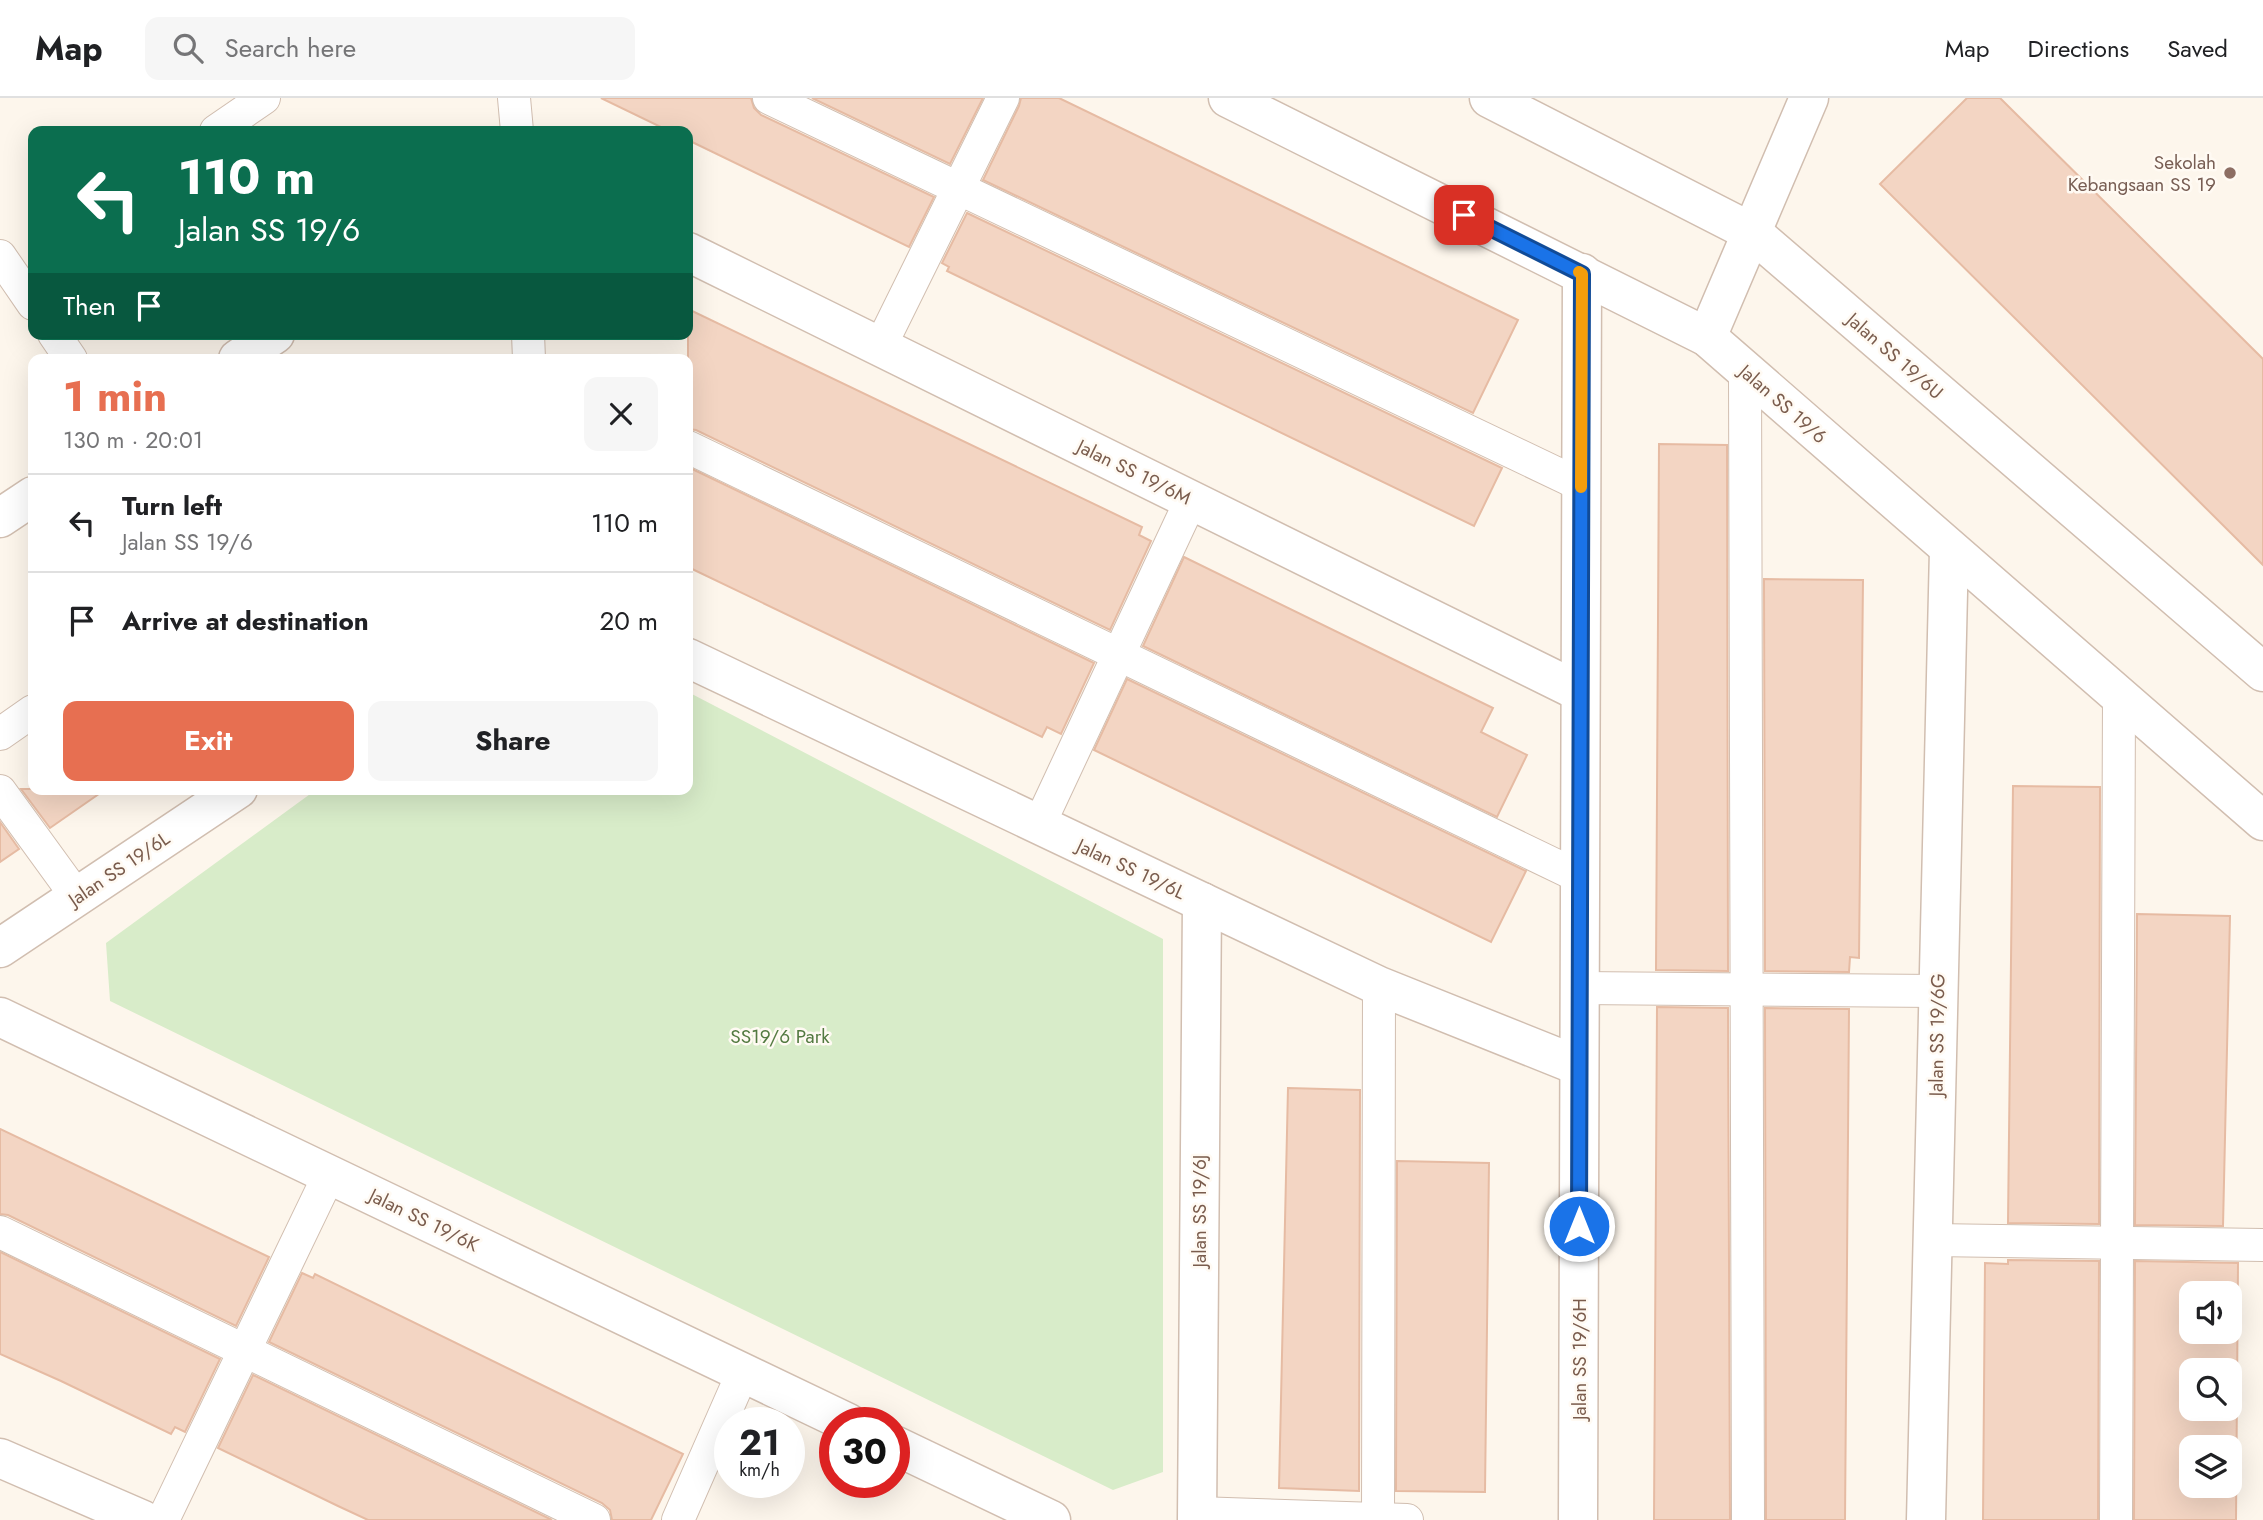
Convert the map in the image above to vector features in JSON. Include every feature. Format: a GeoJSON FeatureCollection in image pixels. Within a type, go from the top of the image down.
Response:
{"type":"FeatureCollection","features":[{"type":"Feature","properties":{"kind":"street","name":"Jalan SS 19/6"},"geometry":{"type":"LineString","coordinates":[[1228,98],[1707,337],[2263,821]]}},
{"type":"Feature","properties":{"kind":"street","name":"Jalan SS 19/6U"},"geometry":{"type":"LineString","coordinates":[[1489,98],[1753,233],[2263,672]]}},
{"type":"Feature","properties":{"kind":"street"},"geometry":{"type":"LineString","coordinates":[[1707,337],[1809,98]]}},
{"type":"Feature","properties":{"kind":"street","name":"Jalan SS 19/6M"},"geometry":{"type":"LineString","coordinates":[[693,254],[1580,692]]}},
{"type":"Feature","properties":{"kind":"street","name":"Jalan SS 19/6H"},"geometry":{"type":"LineString","coordinates":[[1578,1520],[1582,274]]}},
{"type":"Feature","properties":{"kind":"street"},"geometry":{"type":"LineString","coordinates":[[245,354],[266,340]]}},
{"type":"Feature","properties":{"kind":"street"},"geometry":{"type":"LineString","coordinates":[[0,518],[28,499]]}},
{"type":"Feature","properties":{"kind":"street","name":"Jalan SS 19/6G"},"geometry":{"type":"LineString","coordinates":[[1926,1520],[1949,550]]}},
{"type":"Feature","properties":{"kind":"street","name":"Jalan SS 19/6L"},"geometry":{"type":"LineString","coordinates":[[693,660],[1379,986],[1579,1066]]}},
{"type":"Feature","properties":{"kind":"street","name":"Jalan SS 19/6L"},"geometry":{"type":"LineString","coordinates":[[0,948],[229,795]]}},
{"type":"Feature","properties":{"kind":"street","name":"Jalan SS 19/6J"},"geometry":{"type":"LineString","coordinates":[[1197,1517],[1202,902]]}},
{"type":"Feature","properties":{"kind":"street","name":"Jalan SS 19/6K"},"geometry":{"type":"LineString","coordinates":[[0,1017],[819,1409]]}},
{"type":"Feature","properties":{"kind":"street"},"geometry":{"type":"LineString","coordinates":[[910,1453],[1051,1520]]}},
{"type":"Feature","properties":{"kind":"street"},"geometry":{"type":"LineString","coordinates":[[0,1458],[143,1520]]}},
{"type":"Feature","properties":{"kind":"lane"},"geometry":{"type":"LineString","coordinates":[[223,126],[264,98]]}},
{"type":"Feature","properties":{"kind":"lane"},"geometry":{"type":"LineString","coordinates":[[514,98],[517,126]]}},
{"type":"Feature","properties":{"kind":"lane"},"geometry":{"type":"LineString","coordinates":[[769,98],[1581,485]]}},
{"type":"Feature","properties":{"kind":"lane"},"geometry":{"type":"LineString","coordinates":[[880,347],[1003,98]]}},
{"type":"Feature","properties":{"kind":"lane"},"geometry":{"type":"LineString","coordinates":[[12,268],[28,295]]}},
{"type":"Feature","properties":{"kind":"lane"},"geometry":{"type":"LineString","coordinates":[[1745,370],[1748,1520]]}},
{"type":"Feature","properties":{"kind":"lane"},"geometry":{"type":"LineString","coordinates":[[693,449],[1580,877]]}},
{"type":"Feature","properties":{"kind":"lane"},"geometry":{"type":"LineString","coordinates":[[1039,825],[1191,500]]}},
{"type":"Feature","properties":{"kind":"lane"},"geometry":{"type":"LineString","coordinates":[[2116,1520],[2119,697]]}},
{"type":"Feature","properties":{"kind":"lane"},"geometry":{"type":"LineString","coordinates":[[0,734],[28,714]]}},
{"type":"Feature","properties":{"kind":"lane"},"geometry":{"type":"LineString","coordinates":[[0,791],[77,897]]}},
{"type":"Feature","properties":{"kind":"lane"},"geometry":{"type":"LineString","coordinates":[[1197,1517],[1388,1520],[1379,986]]}},
{"type":"Feature","properties":{"kind":"lane"},"geometry":{"type":"LineString","coordinates":[[1579,988],[1938,991]]}},
{"type":"Feature","properties":{"kind":"lane"},"geometry":{"type":"LineString","coordinates":[[163,1520],[329,1175]]}},
{"type":"Feature","properties":{"kind":"lane"},"geometry":{"type":"LineString","coordinates":[[0,1232],[594,1520]]}},
{"type":"Feature","properties":{"kind":"lane"},"geometry":{"type":"LineString","coordinates":[[1933,1240],[2263,1245]]}},
{"type":"Feature","properties":{"kind":"lane"},"geometry":{"type":"LineString","coordinates":[[678,1520],[743,1373]]}},
{"type":"Feature","properties":{"kind":"green space","name":"SS19/6 Park"},"geometry":{"type":"Polygon","coordinates":[[[693,695],[1163,939],[1163,1472],[1113,1490],[110,1001],[106,943],[309,795],[693,795],[693,695]]]}},
{"type":"Feature","properties":{"kind":"building"},"geometry":{"type":"Polygon","coordinates":[[[601,98],[751,98],[754,108],[761,115],[934,197],[909,247],[693,142],[693,126],[659,126],[601,98]]]}},
{"type":"Feature","properties":{"kind":"building"},"geometry":{"type":"Polygon","coordinates":[[[812,98],[983,98],[950,164],[812,98]]]}},
{"type":"Feature","properties":{"kind":"building"},"geometry":{"type":"Polygon","coordinates":[[[1021,98],[1059,98],[1518,320],[1473,413],[983,180],[1021,98]]]}},
{"type":"Feature","properties":{"kind":"building"},"geometry":{"type":"Polygon","coordinates":[[[1967,98],[2000,98],[2263,359],[2263,565],[1880,184],[1967,98]]]}},
{"type":"Feature","properties":{"kind":"building"},"geometry":{"type":"Polygon","coordinates":[[[967,213],[1502,468],[1474,526],[947,271],[949,267],[942,263],[967,213]]]}},
{"type":"Feature","properties":{"kind":"building"},"geometry":{"type":"Polygon","coordinates":[[[693,311],[1142,527],[1139,535],[1151,541],[1110,630],[693,430],[693,354],[688,354],[688,340],[693,340],[693,311]]]}},
{"type":"Feature","properties":{"kind":"building"},"geometry":{"type":"Polygon","coordinates":[[[1659,444],[1727,445],[1728,971],[1656,970],[1659,444]]]}},
{"type":"Feature","properties":{"kind":"building"},"geometry":{"type":"Polygon","coordinates":[[[693,469],[1094,663],[1061,734],[1047,727],[1042,737],[693,569],[693,469]]]}},
{"type":"Feature","properties":{"kind":"building"},"geometry":{"type":"Polygon","coordinates":[[[1184,557],[1493,708],[1481,732],[1527,755],[1497,817],[1143,646],[1184,557]]]}},
{"type":"Feature","properties":{"kind":"building"},"geometry":{"type":"Polygon","coordinates":[[[1764,579],[1863,580],[1859,958],[1850,957],[1849,972],[1765,971],[1764,579]]]}},
{"type":"Feature","properties":{"kind":"building"},"geometry":{"type":"Polygon","coordinates":[[[1127,679],[1526,871],[1491,942],[1094,750],[1127,679]]]}},
{"type":"Feature","properties":{"kind":"building"},"geometry":{"type":"Polygon","coordinates":[[[2013,786],[2100,787],[2099,1224],[2008,1223],[2013,786]]]}},
{"type":"Feature","properties":{"kind":"building"},"geometry":{"type":"Polygon","coordinates":[[[21,789],[28,789],[28,795],[97,795],[50,828],[21,789]]]}},
{"type":"Feature","properties":{"kind":"building"},"geometry":{"type":"Polygon","coordinates":[[[0,822],[19,849],[0,862],[0,822]]]}},
{"type":"Feature","properties":{"kind":"building"},"geometry":{"type":"Polygon","coordinates":[[[2137,914],[2230,916],[2223,1226],[2135,1225],[2137,914]]]}},
{"type":"Feature","properties":{"kind":"building"},"geometry":{"type":"Polygon","coordinates":[[[1657,1007],[1728,1008],[1730,1520],[1654,1520],[1657,1007]]]}},
{"type":"Feature","properties":{"kind":"building"},"geometry":{"type":"Polygon","coordinates":[[[1765,1008],[1849,1009],[1845,1520],[1766,1520],[1765,1008]]]}},
{"type":"Feature","properties":{"kind":"building"},"geometry":{"type":"Polygon","coordinates":[[[1288,1088],[1360,1090],[1359,1491],[1279,1488],[1288,1088]]]}},
{"type":"Feature","properties":{"kind":"building"},"geometry":{"type":"Polygon","coordinates":[[[0,1129],[269,1257],[236,1326],[8,1215],[0,1214],[0,1129]]]}},
{"type":"Feature","properties":{"kind":"building"},"geometry":{"type":"Polygon","coordinates":[[[1397,1161],[1489,1163],[1485,1492],[1396,1491],[1397,1161]]]}},
{"type":"Feature","properties":{"kind":"building"},"geometry":{"type":"Polygon","coordinates":[[[0,1252],[220,1359],[185,1432],[175,1427],[171,1434],[0,1354],[0,1252]]]}},
{"type":"Feature","properties":{"kind":"building"},"geometry":{"type":"Polygon","coordinates":[[[2008,1260],[2099,1261],[2098,1520],[1983,1520],[1985,1263],[2008,1264],[2008,1260]]]}},
{"type":"Feature","properties":{"kind":"building"},"geometry":{"type":"Polygon","coordinates":[[[2135,1261],[2238,1263],[2238,1281],[2179,1281],[2179,1344],[2237,1344],[2237,1358],[2179,1358],[2179,1421],[2237,1421],[2237,1435],[2179,1435],[2179,1498],[2236,1498],[2236,1520],[2134,1520],[2135,1261]]]}},
{"type":"Feature","properties":{"kind":"building"},"geometry":{"type":"Polygon","coordinates":[[[302,1273],[313,1278],[315,1274],[683,1454],[651,1520],[612,1520],[610,1510],[602,1503],[269,1342],[302,1273]]]}},
{"type":"Feature","properties":{"kind":"building"},"geometry":{"type":"Polygon","coordinates":[[[253,1375],[552,1520],[368,1520],[218,1448],[253,1375]]]}},
{"type":"Feature","properties":{"kind":"slow traffic"},"geometry":{"type":"LineString","coordinates":[[1579,272],[1582,274],[1581,487]]}},
{"type":"Feature","properties":{"kind":"place","name":"Sekolah Kebangsaan SS 19"},"geometry":{"type":"Point","coordinates":[2230,173]}},
{"type":"Feature","properties":{"kind":"route"},"geometry":{"type":"LineString","coordinates":[[1464,215],[1582,274],[1579,1226]]}}]}
